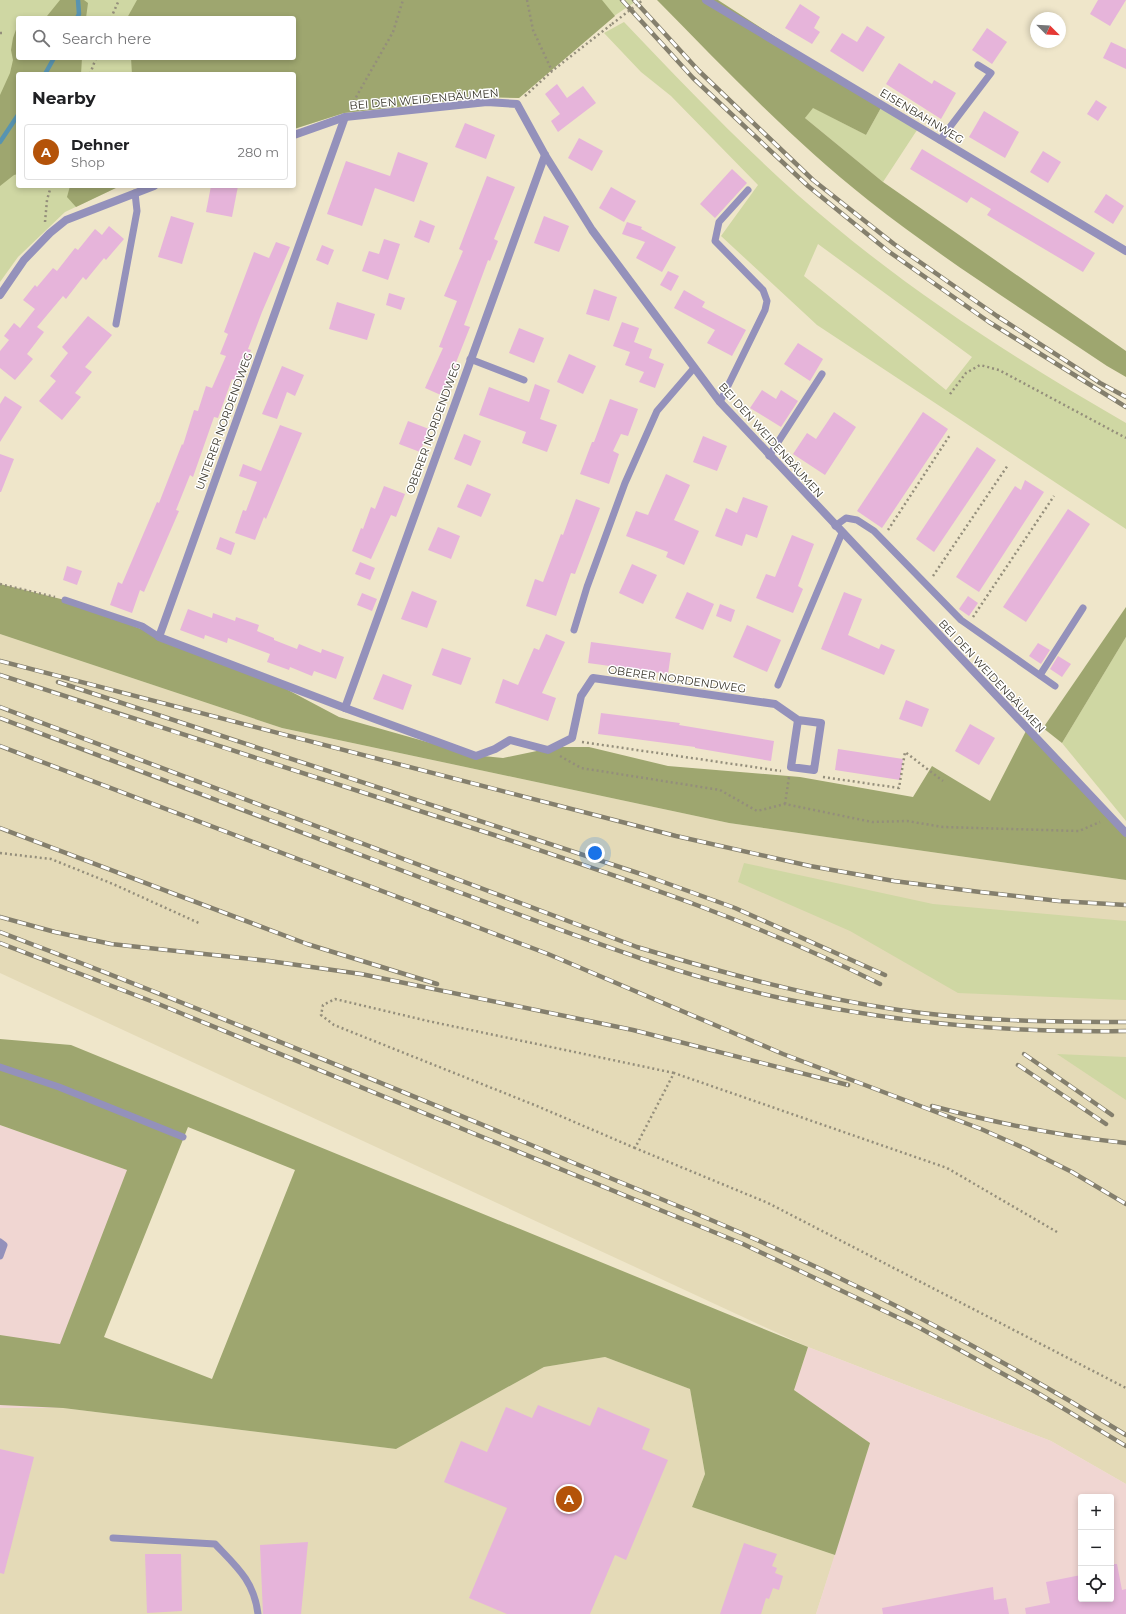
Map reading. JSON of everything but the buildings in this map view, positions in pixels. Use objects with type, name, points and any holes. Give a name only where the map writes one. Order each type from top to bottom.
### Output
[{"type":"street","name":"EISENBAHNWEG","points":[[706,0],[1126,251]]},
{"type":"street","name":"BEI DEN WEIDENBÄUMEN","points":[[296,134],[345,117],[487,102],[517,104],[545,155],[592,230],[720,402],[769,456],[1126,833]]},
{"type":"street","name":"UNTERER NORDENDWEG","points":[[159,636],[345,117]]},
{"type":"street","name":"OBERER NORDENDWEG","points":[[345,708],[545,155]]},
{"type":"street","points":[[0,295],[24,260],[50,233],[66,220],[149,188]]},
{"type":"street","points":[[159,636],[345,708],[476,756],[495,749],[510,740],[548,750],[572,738]]},
{"type":"street","name":"OBERER NORDENDWEG","points":[[572,738],[581,696],[593,678],[775,704],[798,720],[821,723],[814,770]]},
{"type":"street","points":[[798,720],[791,767],[814,770]]},
{"type":"lane","points":[[940,140],[991,73],[978,65]]},
{"type":"lane","points":[[720,402],[765,310],[767,301],[763,290],[715,241],[720,222],[748,190]]},
{"type":"lane","points":[[116,324],[137,211],[135,193]]},
{"type":"lane","points":[[470,359],[524,380]]},
{"type":"lane","points":[[574,630],[587,587],[625,483],[657,411],[694,368]]},
{"type":"lane","points":[[769,456],[822,374]]},
{"type":"lane","points":[[835,526],[846,518],[857,520],[874,531],[937,598],[967,625],[1055,686]]},
{"type":"lane","points":[[778,685],[842,533]]},
{"type":"lane","points":[[65,600],[142,626],[159,636]]},
{"type":"lane","points":[[1040,675],[1083,608]]},
{"type":"lane","points":[[0,1067],[59,1087],[184,1137]]},
{"type":"lane","points":[[0,1242],[4,1245],[0,1256]]},
{"type":"lane","points":[[113,1538],[215,1544],[244,1574],[252,1590],[258,1614]]},
{"type":"path","points":[[112,16],[119,0]]},
{"type":"path","points":[[345,117],[393,32],[403,0]]},
{"type":"path","points":[[527,0],[533,30],[552,72]]},
{"type":"path","points":[[517,104],[552,72],[643,0]]},
{"type":"path","points":[[91,72],[95,60]]},
{"type":"path","points":[[50,233],[45,227],[45,215],[51,188]]},
{"type":"path","points":[[950,394],[966,373],[980,365],[999,370],[1126,438]]},
{"type":"path","points":[[882,539],[950,435]]},
{"type":"path","points":[[926,586],[1008,465]]},
{"type":"path","points":[[967,625],[1054,496]]},
{"type":"path","points":[[0,584],[65,600]]},
{"type":"path","points":[[572,738],[581,742],[782,771],[791,767]]},
{"type":"path","points":[[548,750],[581,768],[720,790],[757,811],[785,804],[872,822],[908,821],[943,827],[1079,831],[1112,818]]},
{"type":"path","points":[[814,770],[818,776],[899,788],[905,752],[943,781]]},
{"type":"path","points":[[785,804],[791,767]]},
{"type":"path","points":[[0,853],[51,859],[113,884],[201,924]]},
{"type":"path","points":[[1057,1232],[947,1168],[674,1073],[428,1021],[335,999],[323,1005],[321,1015],[334,1025],[530,1104],[768,1203],[1126,1388]]},
{"type":"path","points":[[634,1148],[674,1073]]},
{"type":"shaded area","points":[[0,634],[282,728],[729,823],[1126,880],[1126,1484],[1051,1441],[808,1347],[0,973]]},
{"type":"shaded area","points":[[0,1125],[150,1178],[63,1408],[0,1408]]},
{"type":"shaded area","points":[[808,1347],[1051,1441],[1126,1484],[1126,1614],[816,1614],[870,1443],[794,1390]]},
{"type":"shaded area","points":[[605,1357],[690,1389],[705,1474],[692,1507],[835,1555],[816,1614],[0,1614],[0,1408],[63,1408],[396,1449],[544,1367]]},
{"type":"green space","points":[[0,0],[638,0],[614,16],[519,98],[485,97],[344,113],[296,128],[296,72],[16,72],[16,188],[116,188],[65,212],[18,257],[0,282]]},
{"type":"green space","points":[[60,0],[84,0],[88,3],[86,16],[47,16]]},
{"type":"green space","points":[[137,0],[602,0],[615,16],[519,98],[485,97],[344,113],[296,128],[296,72],[132,72],[131,60],[296,60],[296,16],[128,16]]},
{"type":"green space","points":[[657,0],[718,0],[882,106],[866,135],[813,108],[805,118],[883,182],[1126,351],[1126,377],[1107,366],[956,265],[868,200],[786,129]]},
{"type":"green space","points":[[624,22],[700,101],[778,177],[868,253],[903,280],[975,330],[1050,378],[1126,423],[1126,529],[817,325],[721,236],[758,185],[671,96],[641,72],[604,33]],"holes":[[[818,244],[972,357],[946,390],[804,276]]]},
{"type":"green space","points":[[16,30],[16,60],[82,60],[81,72],[16,72],[16,174],[0,186],[0,95],[10,73],[13,60],[11,50]]},
{"type":"green space","points":[[882,106],[919,127],[883,182],[805,118],[812,107],[866,135]]},
{"type":"green space","points":[[69,188],[116,188],[76,207],[67,197]]},
{"type":"green space","points":[[0,584],[65,600],[254,672],[339,717],[473,755],[503,758],[556,747],[589,747],[668,766],[800,777],[913,797],[932,766],[990,801],[1027,729],[1126,833],[1126,880],[729,823],[282,728],[0,634]]},
{"type":"green space","points":[[1126,607],[1126,637],[1062,743],[1043,728]]},
{"type":"green space","points":[[1126,637],[1126,821],[1062,743]]},
{"type":"green space","points":[[744,863],[933,904],[1126,921],[1126,1000],[958,993],[850,931],[738,882]]},
{"type":"green space","points":[[0,1039],[71,1045],[808,1347],[794,1390],[870,1443],[835,1555],[692,1507],[705,1474],[690,1389],[605,1357],[544,1367],[396,1449],[63,1408],[0,1405],[0,1335],[60,1344],[127,1170],[0,1125]],"holes":[[[188,1127],[295,1170],[212,1379],[104,1337]]]},
{"type":"green space","points":[[1057,1054],[1126,1057],[1126,1100]]},
{"type":"waterway","points":[[78,0],[78,16]]},
{"type":"waterway","points":[[46,72],[53,60]]},
{"type":"waterway","points":[[0,142],[16,118]]},
{"type":"railway","points":[[622,0],[693,78],[808,186],[888,251],[989,322],[1126,407]]},
{"type":"railway","points":[[634,0],[699,71],[813,180],[894,244],[997,316],[1100,383],[1126,397]]},
{"type":"railway","points":[[0,661],[676,836],[810,866],[894,881],[980,892],[1059,901],[1126,905]]},
{"type":"railway","points":[[0,675],[491,834],[639,884],[737,920],[833,961],[880,984]]},
{"type":"railway","points":[[58,682],[644,875],[735,908],[885,975]]},
{"type":"railway","points":[[0,707],[637,947],[702,966],[800,991],[866,1005],[927,1014],[984,1019],[1126,1022]]},
{"type":"railway","points":[[0,718],[573,935],[657,964],[742,989],[827,1007],[954,1025],[1040,1030],[1126,1031]]},
{"type":"railway","points":[[0,746],[548,954],[783,1054],[981,1129],[1072,1172],[1126,1204]]},
{"type":"railway","points":[[0,828],[307,944],[437,984]]},
{"type":"railway","points":[[0,917],[55,932],[111,944],[269,961],[361,974],[633,1030],[848,1085]]},
{"type":"railway","points":[[0,932],[202,1010],[336,1064],[748,1236],[893,1304],[988,1354],[1126,1435]]},
{"type":"railway","points":[[0,943],[156,1003],[743,1244],[918,1327],[1036,1392],[1126,1446]]},
{"type":"railway","points":[[1024,1054],[1112,1115]]},
{"type":"railway","points":[[1018,1065],[1106,1124]]},
{"type":"railway","points":[[932,1106],[1028,1128],[1077,1137],[1126,1143]]},
{"type":"place","name":"Dehner","points":[[569,1499]]}]
